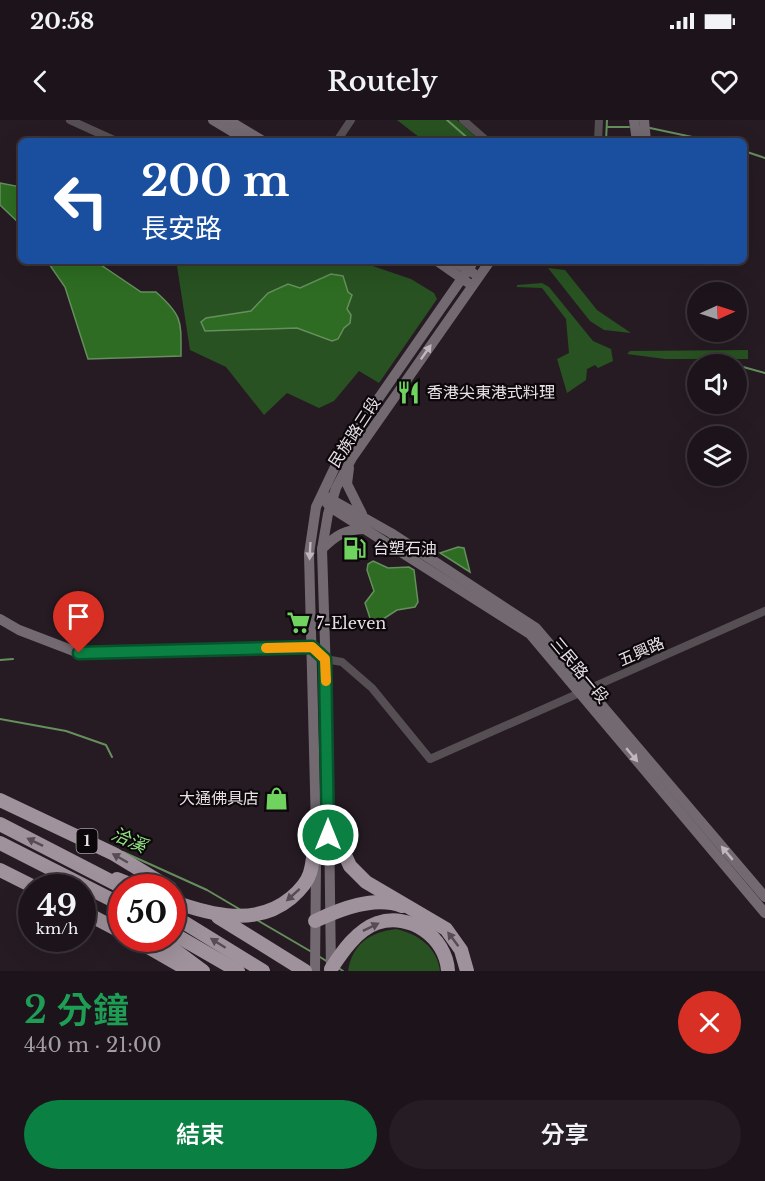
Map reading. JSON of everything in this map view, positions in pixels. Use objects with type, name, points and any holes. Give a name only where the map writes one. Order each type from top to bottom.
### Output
[{"type":"highway","name":"1","points":[[0,800],[114,854],[147,874]]},
{"type":"highway","points":[[186,905],[226,916],[262,913],[278,907],[299,890],[310,875],[322,820]]},
{"type":"highway","points":[[322,820],[350,866],[366,882],[446,930],[461,950],[467,971]]},
{"type":"highway","name":"1","points":[[0,824],[108,879]]},
{"type":"highway","points":[[0,843],[108,898]]},
{"type":"highway","points":[[63,855],[108,874]]},
{"type":"highway","points":[[0,870],[18,879]]},
{"type":"highway","name":"1","points":[[186,898],[306,971]]},
{"type":"highway","points":[[315,921],[330,914],[378,903],[395,903],[426,916]]},
{"type":"highway","points":[[331,970],[362,932],[378,923],[395,920],[413,923],[429,932],[441,946],[448,971]]},
{"type":"highway","points":[[186,924],[263,971]]},
{"type":"highway","points":[[186,941],[238,971]]},
{"type":"highway","points":[[157,952],[190,971]]},
{"type":"highway","points":[[177,952],[203,971]]},
{"type":"street","points":[[70,120],[109,138]]},
{"type":"street","points":[[213,120],[243,138]]},
{"type":"street","points":[[228,120],[258,138]]},
{"type":"street","points":[[339,138],[351,120]]},
{"type":"street","points":[[463,120],[484,138]]},
{"type":"street","points":[[598,138],[599,120]]},
{"type":"street","points":[[443,264],[465,274],[478,276]]},
{"type":"street","points":[[456,264],[465,274],[471,286]]},
{"type":"street","name":"民族路三段","points":[[331,970],[330,914],[312,647],[309,554],[312,526],[321,494],[344,448],[472,264]]},
{"type":"street","name":"民族路三段","points":[[315,971],[315,921],[322,820],[325,659],[322,549],[332,503],[352,458],[488,264]]},
{"type":"street","name":"三民路一段","points":[[352,458],[347,484],[364,517]]},
{"type":"street","name":"三民路一段","points":[[321,494],[367,529],[530,634],[585,691],[765,897]]},
{"type":"street","name":"三民路一段","points":[[332,503],[364,517],[536,628],[765,913]]},
{"type":"street","points":[[322,549],[337,534],[352,529],[367,529]]},
{"type":"street","name":"五興路","points":[[325,659],[342,662],[372,688],[430,759],[765,612]]},
{"type":"street","points":[[0,619],[19,630],[79,653],[312,647],[325,659]]},
{"type":"shaded area","points":[[397,120],[457,120],[477,138],[420,138]]},
{"type":"shaded area","points":[[0,183],[18,186],[18,222],[0,205]]},
{"type":"shaded area","points":[[49,264],[99,264],[141,292],[156,292],[171,307],[179,320],[181,356],[88,359],[65,287]]},
{"type":"shaded area","points":[[178,264],[367,264],[411,279],[434,293],[437,299],[379,383],[359,371],[334,401],[319,408],[287,393],[264,415],[226,367],[190,350]]},
{"type":"shaded area","points":[[548,268],[565,270],[597,310],[631,333],[604,330],[590,321]]},
{"type":"shaded area","points":[[331,274],[343,276],[348,292],[352,295],[347,309],[351,315],[350,323],[338,339],[332,341],[297,328],[205,331],[201,322],[206,318],[251,311],[268,293],[288,284],[300,288]]},
{"type":"shaded area","points":[[542,283],[549,287],[593,341],[611,349],[613,361],[598,368],[595,365],[587,369],[586,380],[567,393],[557,359],[569,353],[566,319],[542,288],[517,287],[517,285]]},
{"type":"shaded area","points":[[748,350],[748,359],[747,354],[687,354],[687,359],[665,359],[627,354],[630,351]]},
{"type":"shaded area","points":[[458,547],[464,548],[470,572],[440,553]]},
{"type":"shaded area","points":[[373,561],[388,568],[409,567],[414,570],[418,602],[415,607],[397,610],[377,623],[370,618],[365,603],[374,591],[367,570],[368,564]]},
{"type":"shaded area","points":[[396,929],[412,934],[431,948],[440,971],[348,971],[354,953],[364,941],[378,933]]},
{"type":"waterway","points":[[447,120],[468,138]]},
{"type":"waterway","points":[[606,138],[607,120]]},
{"type":"waterway","points":[[607,127],[629,127]]},
{"type":"waterway","points":[[650,128],[697,138]]},
{"type":"waterway","points":[[747,152],[765,158]]},
{"type":"waterway","points":[[747,368],[765,373]]},
{"type":"waterway","points":[[0,660],[13,659]]},
{"type":"waterway","name":"洽溪","points":[[0,719],[66,731],[106,745],[112,757]]},
{"type":"waterway","name":"洽溪","points":[[123,852],[207,890],[241,910]]},
{"type":"waterway","name":"洽溪","points":[[257,920],[310,951]]},
{"type":"waterway","name":"洽溪","points":[[320,957],[328,962]]},
{"type":"waterway","name":"洽溪","points":[[337,967],[343,971]]},
{"type":"slow traffic","points":[[266,648],[312,647],[325,659],[326,681]]},
{"type":"place","name":"香港尖東港式料理","points":[[409,392]]},
{"type":"place","name":"台塑石油","points":[[355,548]]},
{"type":"place","name":"7-Eleven","points":[[298,623]]},
{"type":"place","name":"大通佛具店","points":[[277,798]]},
{"type":"route","points":[[79,653],[312,647],[325,659],[328,835]]}]
